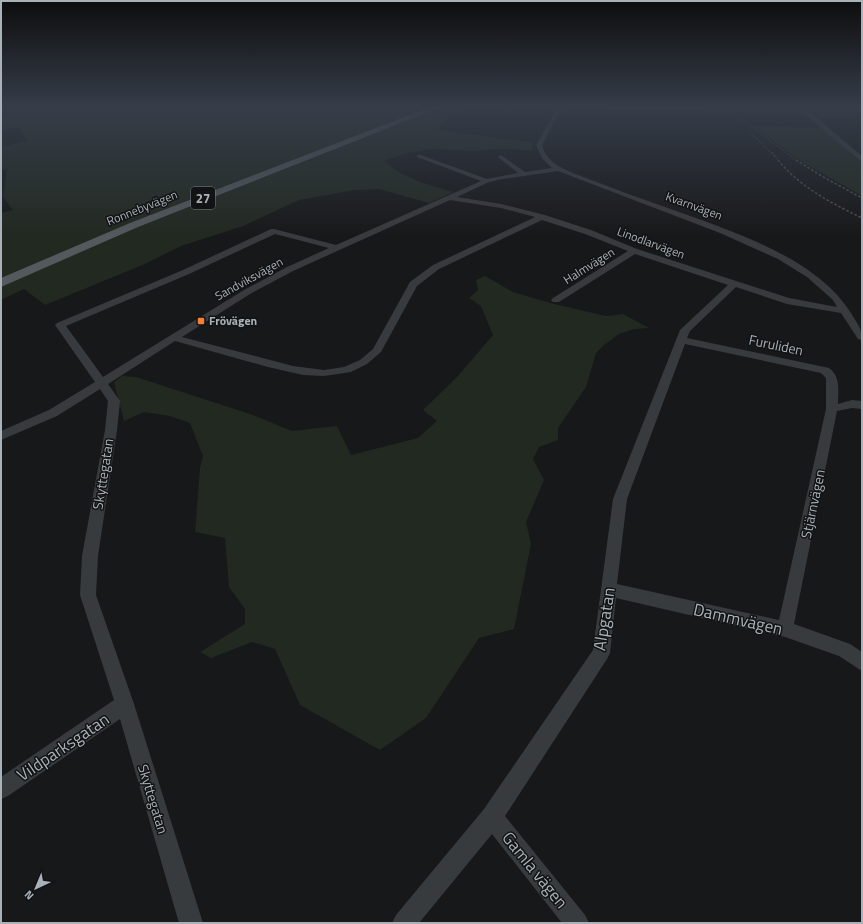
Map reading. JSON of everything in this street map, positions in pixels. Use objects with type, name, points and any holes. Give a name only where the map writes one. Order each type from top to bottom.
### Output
[{"type":"main road","name":"Ronnebyvägen","points":[[1,283],[134,225],[325,150]]},
{"type":"street","name":"Kvarnvägen","points":[[541,150],[546,159],[559,170],[723,230],[765,248],[796,265],[814,278],[836,298],[862,337]]},
{"type":"street","points":[[850,150],[862,160]]},
{"type":"street","points":[[419,156],[487,181]]},
{"type":"street","points":[[501,157],[524,174]]},
{"type":"street","name":"Sandviksvägen","points":[[1,436],[53,413],[236,298],[290,269],[487,181],[524,174],[559,170]]},
{"type":"street","name":"Linodlarvägen","points":[[448,198],[500,206],[542,217],[588,232],[634,252],[788,301],[845,312]]},
{"type":"street","points":[[174,338],[291,369],[335,372],[351,369],[370,358],[377,350],[409,288],[418,279],[436,267],[542,217]]},
{"type":"street","name":"Skyttegatan","points":[[191,923],[125,704],[88,595],[90,556],[111,430],[114,401],[60,325],[186,272],[274,231],[337,248]]},
{"type":"street","name":"Halmvägen","points":[[556,300],[634,252]]},
{"type":"street","name":"Alpgatan","points":[[404,923],[492,817],[601,653],[620,499],[684,330],[734,284]]},
{"type":"street","name":"Furuliden","points":[[680,340],[825,370],[832,378],[832,409]]},
{"type":"street","points":[[832,409],[852,404],[862,405]]},
{"type":"street","name":"Stjärnvägen","points":[[784,629],[815,494],[832,409]]},
{"type":"street","name":"Dammvägen","points":[[609,589],[784,629],[844,650],[862,662]]},
{"type":"street","name":"Vildparksgatan","points":[[1,789],[125,704]]},
{"type":"street","name":"Gamla vägen","points":[[492,817],[577,923]]},
{"type":"shaded area","points":[[1,150],[424,150],[407,153],[384,161],[408,177],[454,192],[429,203],[379,189],[355,190],[299,200],[243,226],[181,246],[145,264],[45,305],[24,289],[1,300],[1,213],[13,210],[3,197],[7,169],[1,170]]},
{"type":"shaded area","points":[[456,150],[485,150],[475,151]]},
{"type":"shaded area","points":[[786,150],[850,150],[862,160],[862,196],[799,160]]},
{"type":"shaded area","points":[[485,276],[513,292],[550,303],[606,316],[623,314],[649,328],[634,329],[619,334],[596,353],[586,387],[558,428],[558,440],[539,447],[533,459],[544,480],[526,522],[531,544],[514,629],[479,638],[426,718],[380,750],[300,705],[275,649],[252,642],[211,658],[200,652],[245,624],[245,609],[229,587],[225,538],[195,532],[200,468],[203,456],[190,423],[170,416],[144,412],[124,421],[114,382],[122,376],[136,377],[253,415],[292,431],[337,426],[351,455],[418,438],[437,421],[423,410],[458,376],[493,335],[481,306],[469,298],[478,290],[476,280]]},
{"type":"railway","points":[[768,150],[775,157]]},
{"type":"railway","points":[[783,150],[797,161]]},
{"type":"railway","points":[[772,152],[779,161]]},
{"type":"railway","points":[[778,160],[796,178],[817,194],[862,218]]},
{"type":"railway","points":[[796,160],[862,198]]},
{"type":"place","name":"Frövägen","points":[[201,321]]}]
